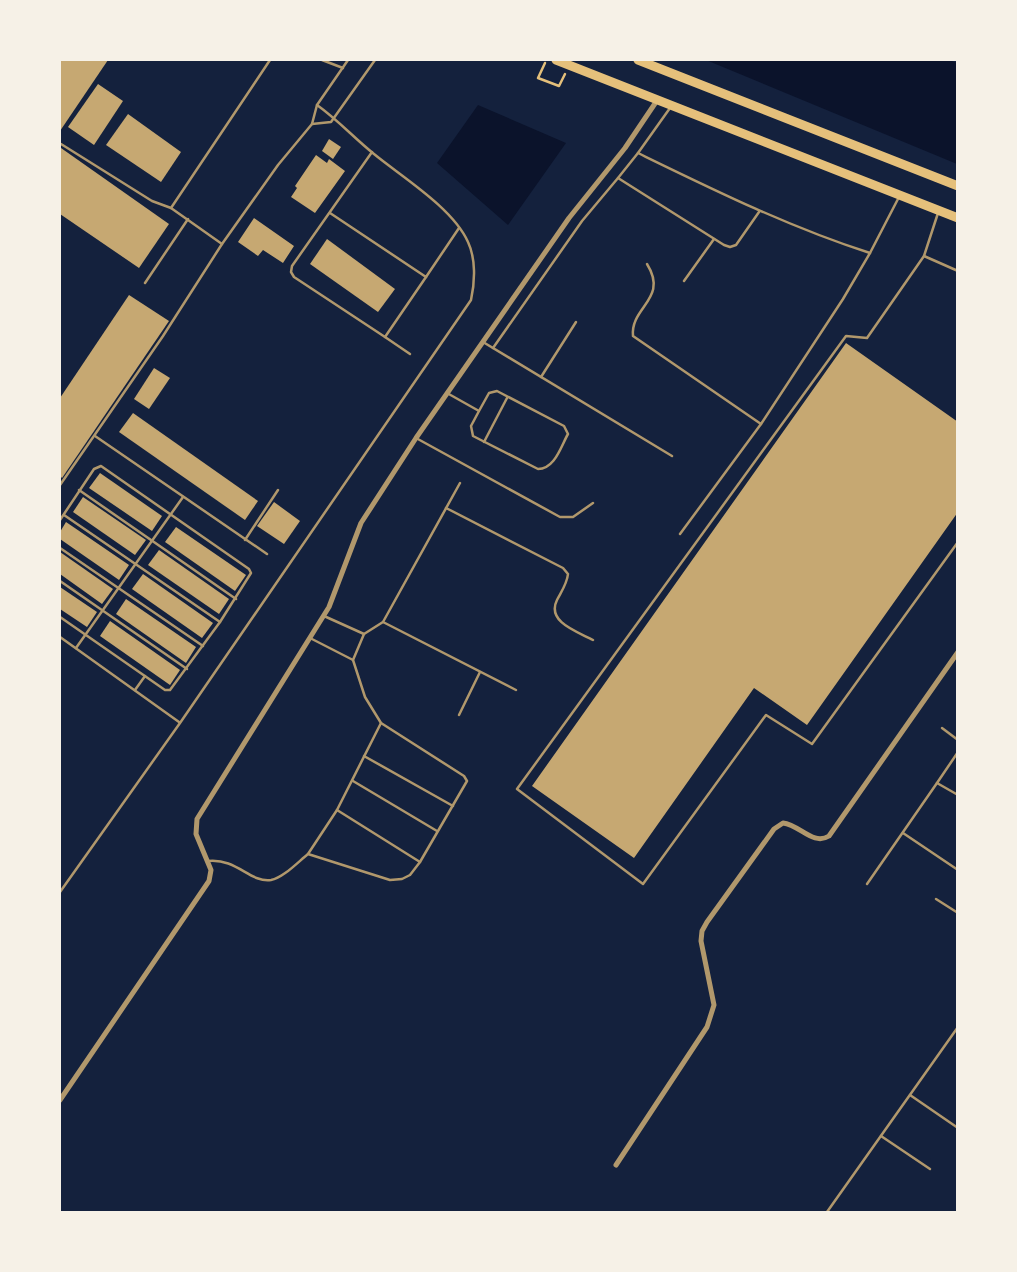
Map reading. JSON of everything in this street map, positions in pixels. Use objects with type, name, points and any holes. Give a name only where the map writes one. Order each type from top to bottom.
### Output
[{"type":"main road","points":[[556,60],[957,218]]},
{"type":"main road","points":[[638,60],[957,186]]},
{"type":"street","points":[[60,1100],[209,881],[211,870],[196,834],[197,819],[329,607],[361,523],[416,438],[569,218],[636,134],[658,99]]},
{"type":"street","points":[[616,1165],[707,1027],[712,1014],[714,1005],[701,942],[702,931],[707,922],[774,829],[783,823],[793,824],[817,839],[829,836],[957,652]]},
{"type":"lane","points":[[172,208],[270,60]]},
{"type":"lane","points":[[322,60],[343,68]]},
{"type":"lane","points":[[60,485],[163,336],[222,244],[278,165],[312,124],[317,105],[348,60]]},
{"type":"lane","points":[[312,124],[331,122],[335,118],[375,60]]},
{"type":"lane","points":[[60,892],[180,723],[471,300],[475,285],[474,270],[469,242],[459,228],[424,192],[317,105]]},
{"type":"lane","points":[[493,348],[582,221],[638,153],[671,105]]},
{"type":"lane","points":[[61,144],[152,201],[172,208],[222,244]]},
{"type":"lane","points":[[372,152],[292,266],[291,272],[293,277],[410,354]]},
{"type":"lane","points":[[638,153],[759,212],[826,239],[870,253]]},
{"type":"lane","points":[[618,178],[713,239],[730,247],[736,245],[759,212]]},
{"type":"lane","points":[[680,534],[761,424],[843,299],[900,194]]},
{"type":"lane","points":[[939,210],[924,256],[867,338],[846,336],[517,789],[643,884],[766,715],[812,744],[957,542]]},
{"type":"lane","points":[[330,214],[426,278]]},
{"type":"lane","points":[[145,283],[188,219]]},
{"type":"lane","points":[[385,337],[459,228]]},
{"type":"lane","points":[[684,281],[713,239]]},
{"type":"lane","points":[[924,256],[957,271]]},
{"type":"lane","points":[[647,264],[656,282],[633,328],[633,336],[761,424]]},
{"type":"lane","points":[[541,377],[576,322]]},
{"type":"lane","points":[[483,342],[672,456]]},
{"type":"lane","points":[[493,391],[564,426],[568,434],[551,466],[538,469],[473,436],[471,430],[479,411],[493,391]]},
{"type":"lane","points":[[447,393],[479,411]]},
{"type":"lane","points":[[484,442],[507,397]]},
{"type":"lane","points":[[95,436],[267,554]]},
{"type":"lane","points":[[416,438],[560,517],[573,517],[593,503]]},
{"type":"lane","points":[[60,520],[94,469],[101,466],[249,569],[250,578],[170,690],[165,690],[60,617]]},
{"type":"lane","points":[[308,854],[390,880],[402,879],[410,875],[420,862],[466,786],[464,776],[381,723],[365,697],[354,660],[364,634],[383,622],[460,483]]},
{"type":"lane","points":[[79,490],[236,599]]},
{"type":"lane","points":[[245,540],[278,490]]},
{"type":"lane","points":[[76,648],[183,497]]},
{"type":"lane","points":[[446,508],[563,568],[568,579],[554,607],[554,614],[559,621],[593,640]]},
{"type":"lane","points":[[63,514],[220,622]]},
{"type":"lane","points":[[60,548],[203,646]]},
{"type":"lane","points":[[60,580],[187,669]]},
{"type":"lane","points":[[324,616],[364,634]]},
{"type":"lane","points":[[383,622],[516,690]]},
{"type":"lane","points":[[60,637],[180,723]]},
{"type":"lane","points":[[310,638],[354,660]]},
{"type":"lane","points":[[459,715],[480,672]]},
{"type":"lane","points":[[135,690],[145,676]]},
{"type":"lane","points":[[208,861],[233,863],[259,879],[273,880],[308,854],[337,810],[381,723]]},
{"type":"lane","points":[[942,728],[957,740]]},
{"type":"lane","points":[[867,884],[957,751]]},
{"type":"lane","points":[[364,757],[454,806]]},
{"type":"lane","points":[[352,780],[437,831]]},
{"type":"lane","points":[[937,783],[957,796]]},
{"type":"lane","points":[[337,810],[420,862]]},
{"type":"lane","points":[[903,833],[957,870]]},
{"type":"lane","points":[[936,899],[957,913]]},
{"type":"lane","points":[[827,1213],[957,1027]]},
{"type":"lane","points":[[910,1095],[957,1128]]},
{"type":"lane","points":[[881,1136],[930,1168]]},
{"type":"path","points":[[546,60],[538,78],[559,86],[570,65]]},
{"type":"water","points":[[706,60],[949,60],[957,63],[957,164]]},
{"type":"water","points":[[478,105],[566,143],[508,225],[437,163]]},
{"type":"building","points":[[60,60],[108,60],[60,131]]},
{"type":"building","points":[[98,84],[123,101],[94,145],[68,127]]},
{"type":"building","points":[[128,114],[181,152],[161,182],[106,145]]},
{"type":"building","points":[[329,139],[341,147],[333,159],[322,151]]},
{"type":"building","points":[[61,148],[169,224],[139,268],[60,214]]},
{"type":"building","points":[[316,155],[327,163],[329,159],[345,171],[315,213],[291,197],[297,188],[295,186]]},
{"type":"building","points":[[254,218],[294,246],[283,263],[263,250],[258,256],[238,242]]},
{"type":"building","points":[[327,239],[395,289],[378,312],[310,264]]},
{"type":"building","points":[[129,295],[169,321],[62,478],[60,398]]},
{"type":"building","points":[[846,343],[958,422],[958,512],[807,725],[754,688],[634,858],[532,786]]},
{"type":"building","points":[[154,368],[170,378],[149,409],[134,399]]},
{"type":"building","points":[[133,413],[258,501],[245,520],[119,432]]},
{"type":"building","points":[[100,473],[162,516],[152,531],[89,488]]},
{"type":"building","points":[[83,497],[146,540],[135,555],[73,512]]},
{"type":"building","points":[[274,502],[300,521],[284,544],[257,526]]},
{"type":"building","points":[[66,522],[129,565],[119,580],[60,539],[60,532]]},
{"type":"building","points":[[176,527],[246,575],[235,591],[165,542]]},
{"type":"building","points":[[159,550],[229,599],[219,614],[148,565]]},
{"type":"building","points":[[60,552],[113,589],[102,604],[60,574]]},
{"type":"building","points":[[143,574],[213,623],[202,638],[132,589]]},
{"type":"building","points":[[60,587],[97,612],[87,627],[60,609]]},
{"type":"building","points":[[126,599],[196,647],[186,663],[116,614]]},
{"type":"building","points":[[110,621],[180,670],[170,685],[100,636]]}]
